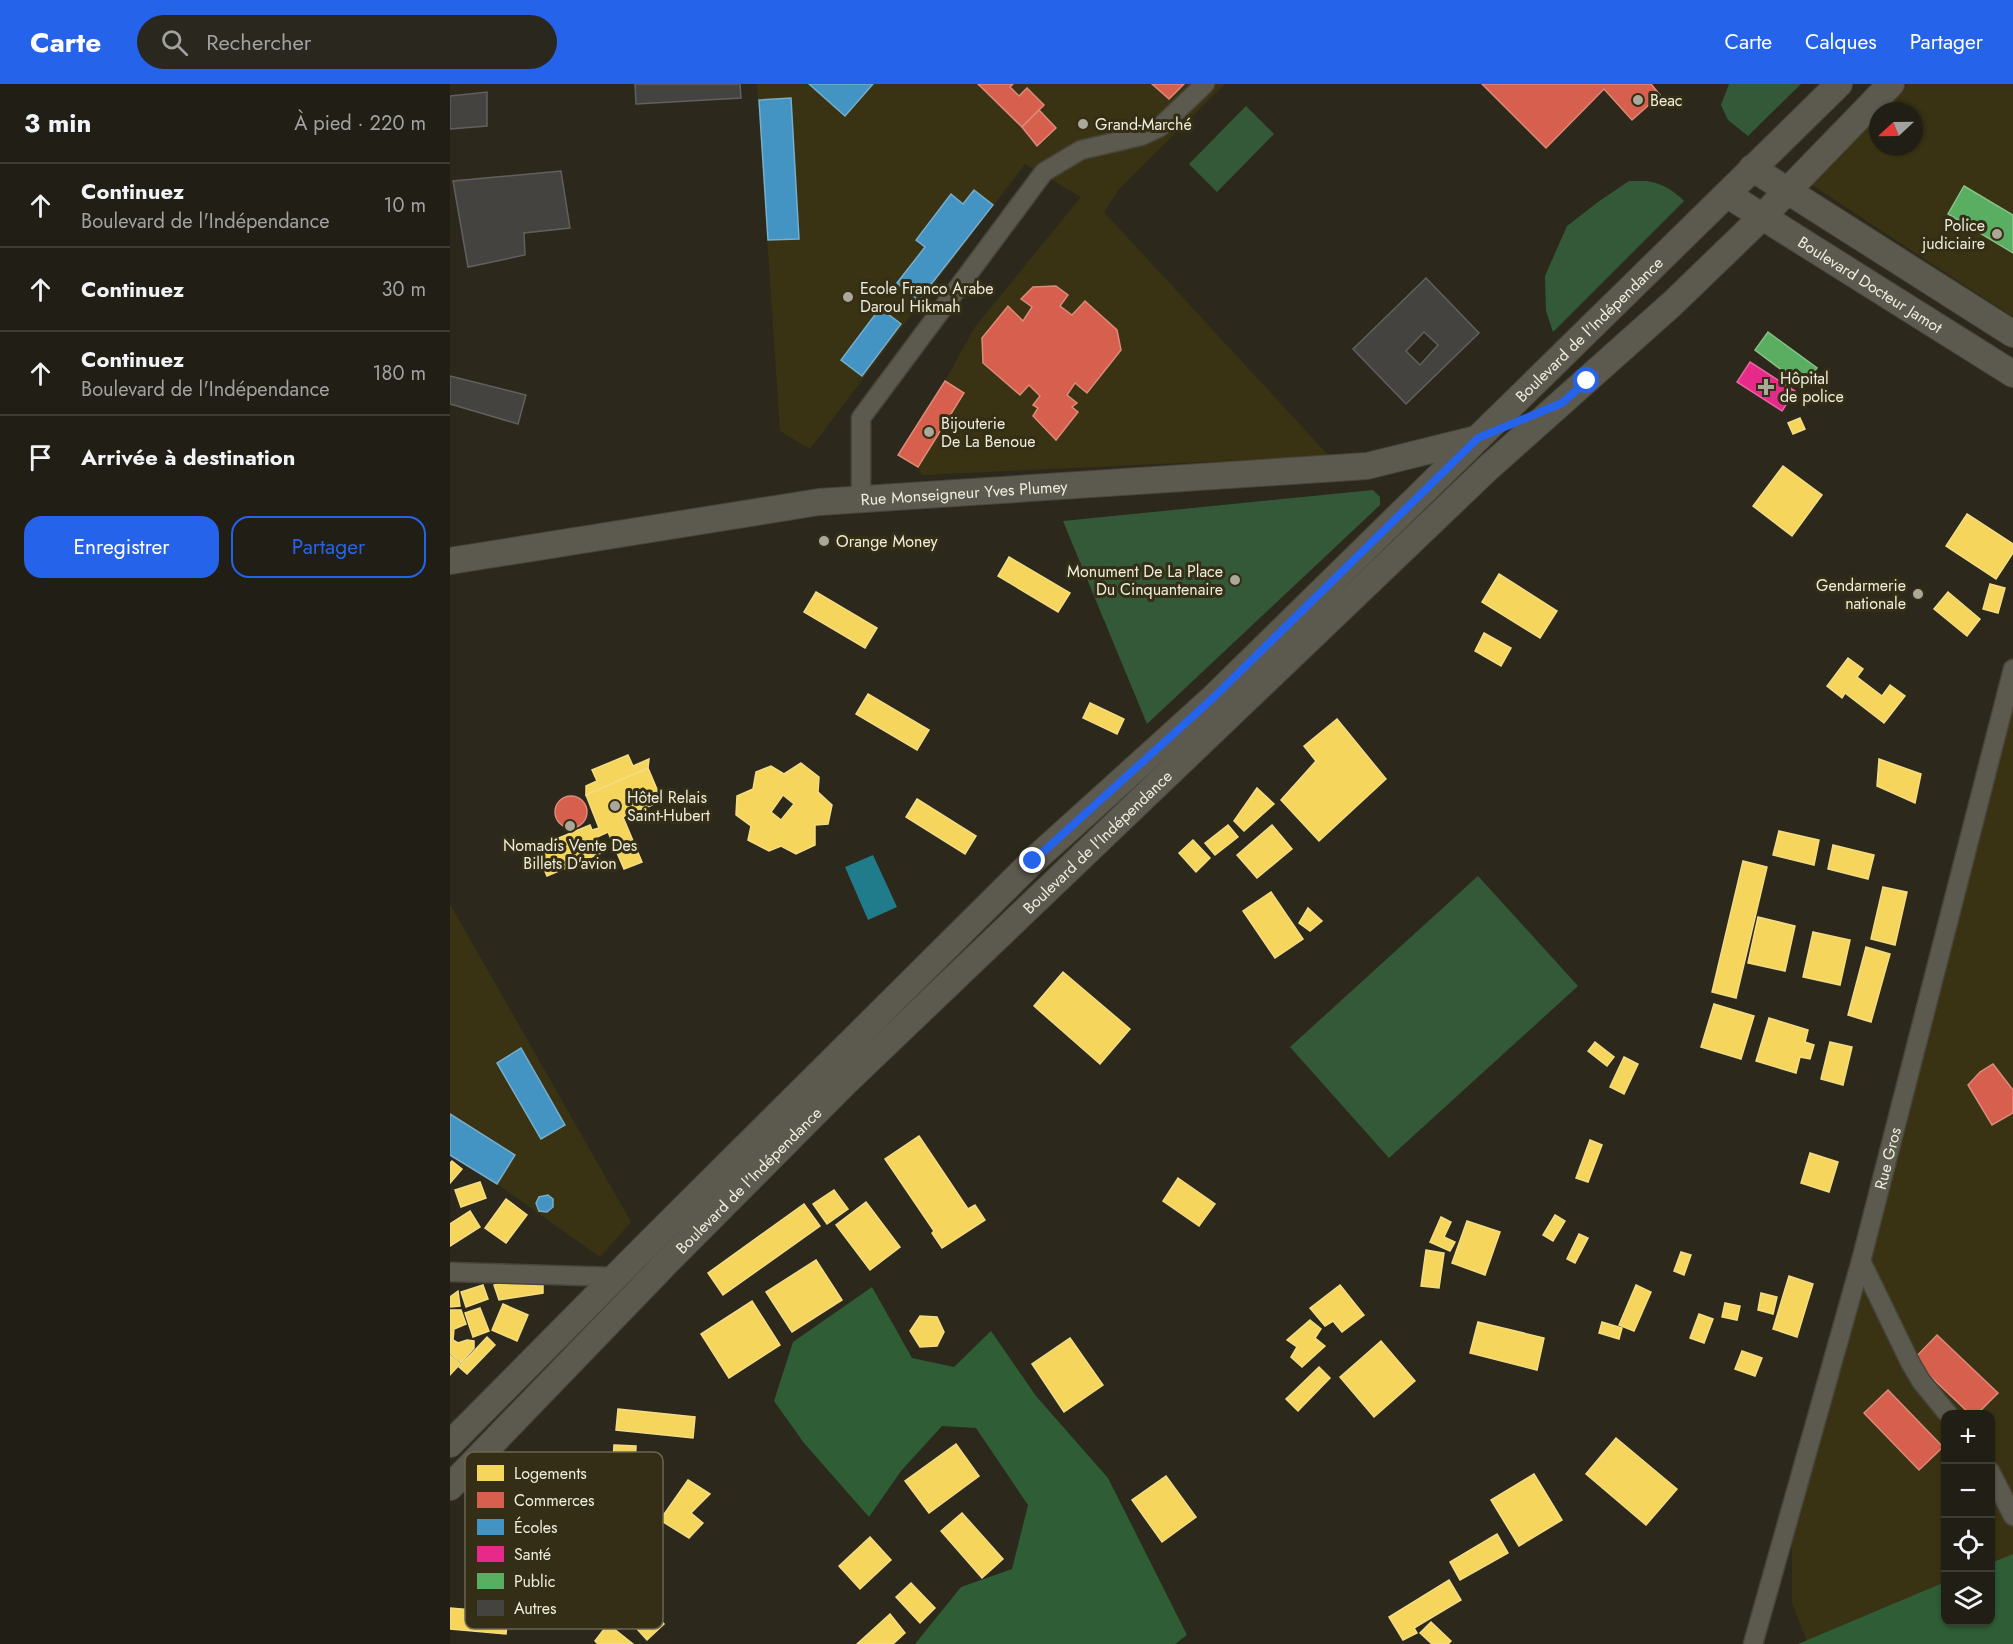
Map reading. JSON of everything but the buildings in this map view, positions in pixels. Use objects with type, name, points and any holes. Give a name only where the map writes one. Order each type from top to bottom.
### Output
[{"type":"main road","name":"Boulevard de l'Indépendance","points":[[450,1444],[1033,861],[1212,699],[1839,84]]},
{"type":"main road","name":"Boulevard de l'Indépendance","points":[[484,1452],[667,1262],[845,1083],[1487,469],[1673,303],[1763,216],[1891,84]]},
{"type":"main road","name":"Boulevard Docteur Jamot","points":[[1752,168],[2013,334]]},
{"type":"main road","name":"Boulevard Docteur Jamot","points":[[1728,195],[2013,374]]},
{"type":"main road","points":[[1478,438],[1562,403]]},
{"type":"main road","name":"Rue Monseigneur Yves Plumey","points":[[450,561],[819,502],[1367,466],[1478,438]]},
{"type":"main road","name":"Boulevard de l'Indépendance","points":[[450,1487],[465,1471]]},
{"type":"street","points":[[861,500],[861,418],[1044,172],[1081,150],[1141,136],[1160,127],[1205,84]]},
{"type":"street","name":"Rue Gros","points":[[1754,1644],[1861,1261],[2013,669]]},
{"type":"street","points":[[1861,1261],[1911,1364],[1921,1381],[1945,1410]]},
{"type":"street","points":[[450,1272],[617,1277]]},
{"type":"street","points":[[1995,1481],[2013,1516]]},
{"type":"shaded area","points":[[757,84],[1225,84],[1119,189],[1104,212],[1329,456],[922,475],[918,467],[898,455],[945,381],[975,327],[1081,197],[1025,164],[810,449],[780,431]]},
{"type":"shaded area","points":[[1908,84],[2013,84],[2013,317],[1809,183],[1869,123],[1869,156],[1923,156],[1923,102],[1890,102]]},
{"type":"shaded area","points":[[2013,659],[2013,1644],[1808,1644],[1792,1603],[1792,1484]]},
{"type":"shaded area","points":[[450,904],[631,1222],[600,1257],[497,1184],[450,1155]]},
{"type":"green space","points":[[1729,84],[1801,84],[1748,136],[1728,120],[1721,105]]},
{"type":"green space","points":[[1246,106],[1274,134],[1217,192],[1189,164]]},
{"type":"green space","points":[[1629,181],[1647,181],[1667,188],[1684,201],[1553,332],[1546,311],[1545,276],[1567,226]]},
{"type":"green space","points":[[1373,490],[1380,497],[1380,505],[1147,724],[1063,521]]},
{"type":"green space","points":[[1478,876],[1578,986],[1389,1158],[1290,1047]]},
{"type":"green space","points":[[872,1287],[912,1358],[954,1367],[991,1331],[1036,1396],[1108,1478],[1187,1635],[1175,1644],[915,1644],[961,1587],[1012,1569],[1028,1505],[976,1428],[942,1426],[901,1471],[869,1517],[804,1443],[774,1401],[793,1342]]},
{"type":"green space","points":[[2013,1554],[2013,1644],[1798,1644],[1941,1584],[1941,1626],[1995,1626],[1995,1561]]},
{"type":"water","points":[[873,855],[897,907],[868,920],[845,867]]},
{"type":"place","name":"Beac","points":[[1638,100]]},
{"type":"place","name":"Grand-Marché","points":[[1083,124]]},
{"type":"place","name":"Police judiciaire","points":[[1997,234]]},
{"type":"place","name":"Ecole Franco Arabe Daroul Hikmah","points":[[848,297]]},
{"type":"place","name":"Hôpital de police","points":[[1766,387]]},
{"type":"place","name":"Bijouterie De La Benoue","points":[[929,432]]},
{"type":"place","name":"Orange Money","points":[[824,541]]},
{"type":"place","name":"Monument De La Place Du Cinquantenaire","points":[[1235,580]]},
{"type":"place","name":"Gendarmerie nationale","points":[[1918,594]]},
{"type":"place","name":"Hôtel Relais Saint-Hubert","points":[[615,806]]},
{"type":"place","name":"Nomadis Vente Des Billets D'avion","points":[[570,826]]},
{"type":"route","points":[[1033,861],[1212,699],[1478,438],[1562,403],[1587,381]]}]
